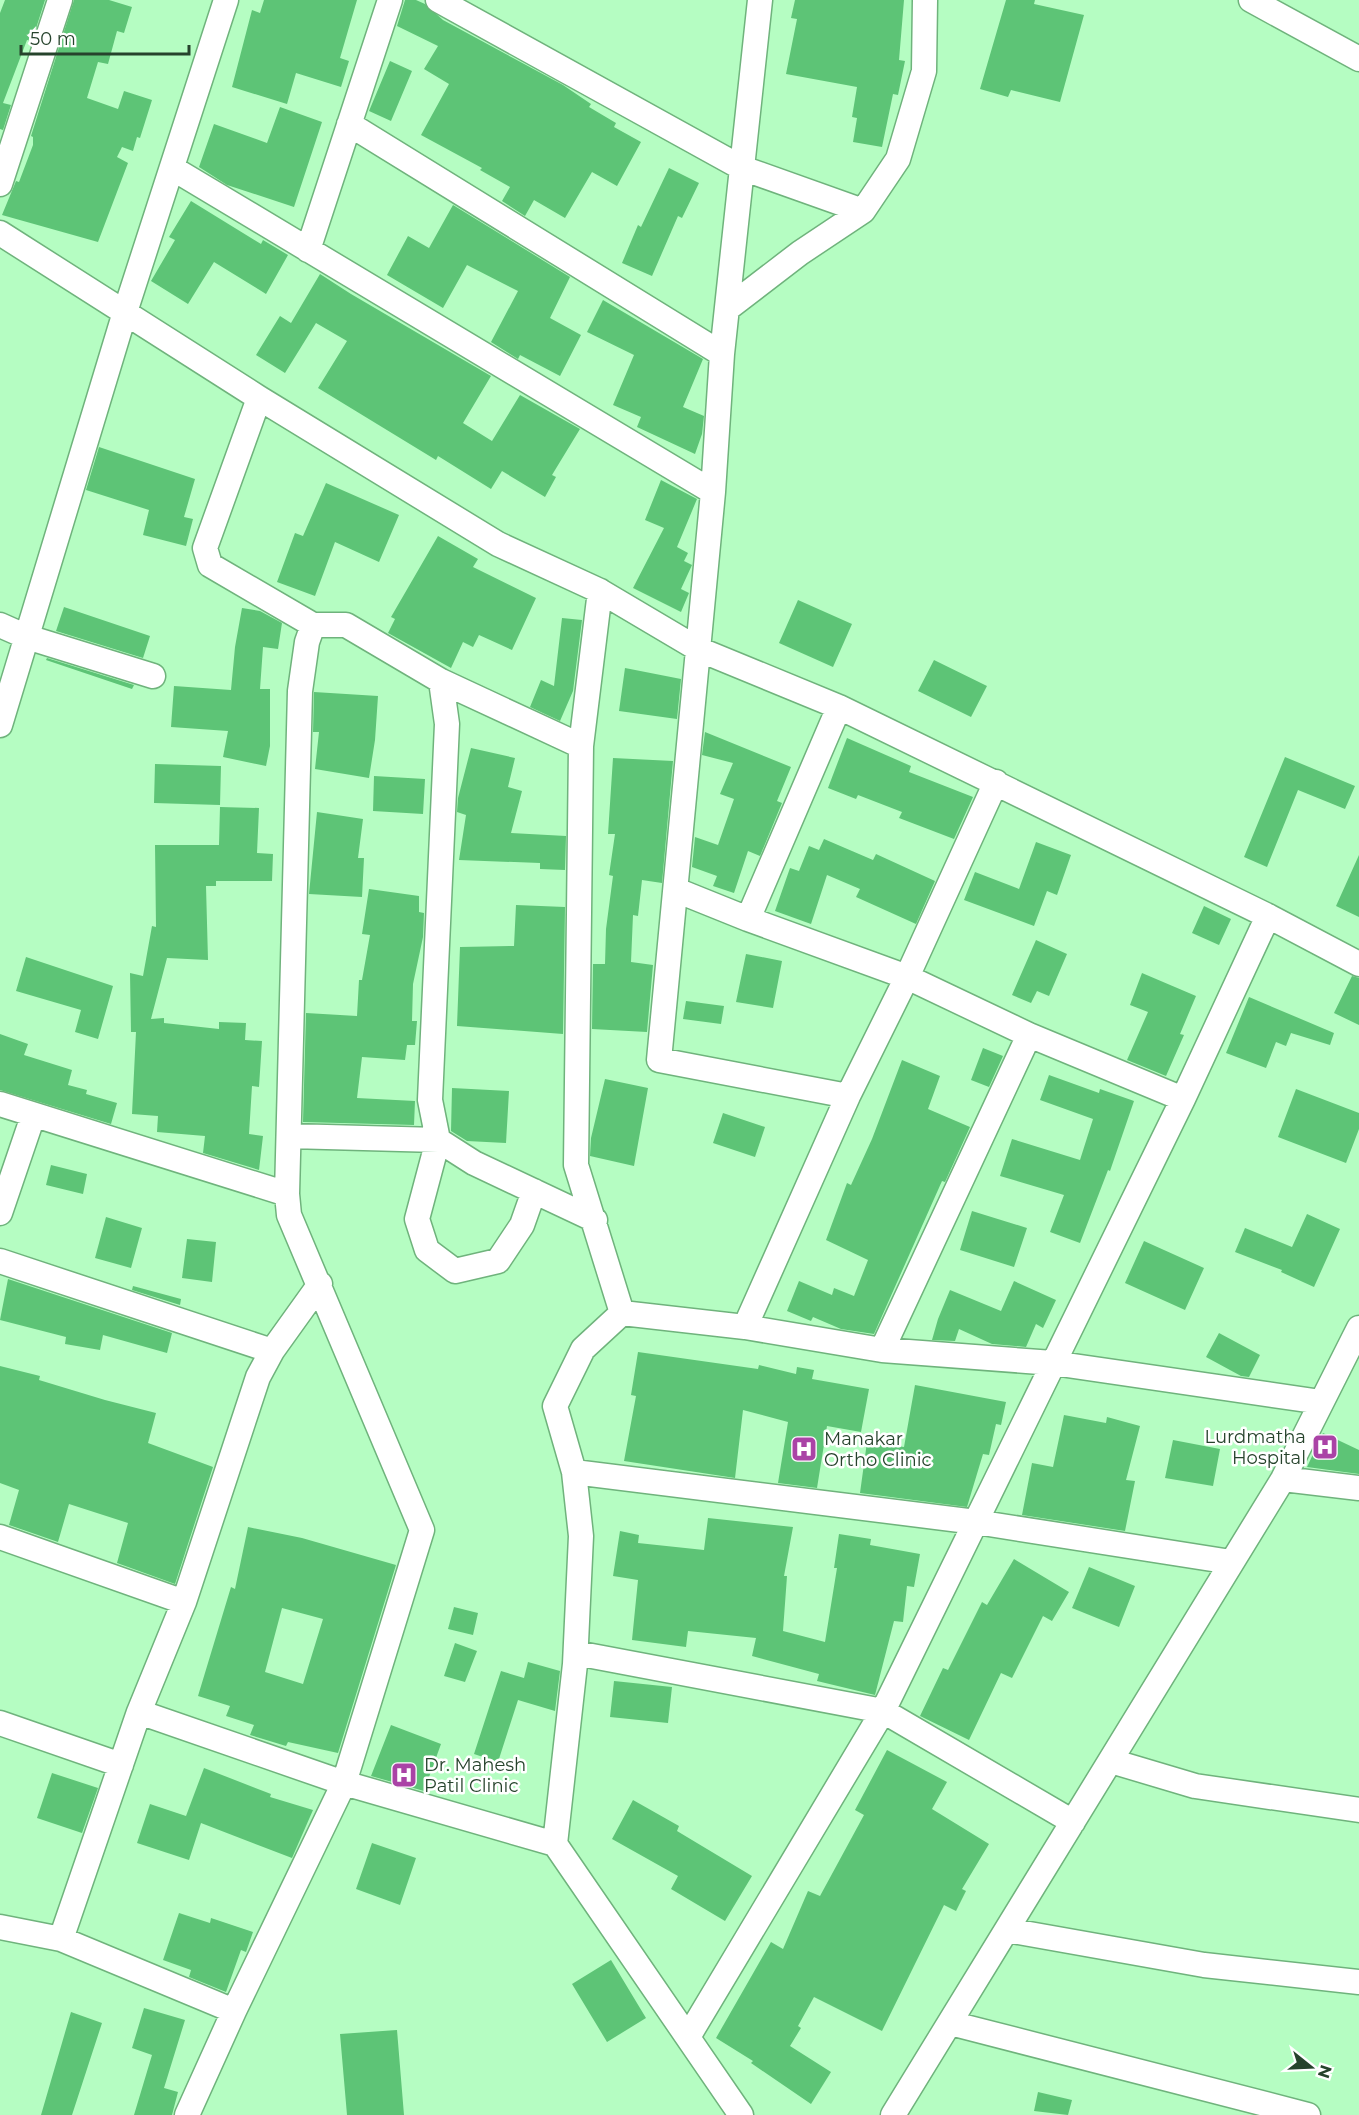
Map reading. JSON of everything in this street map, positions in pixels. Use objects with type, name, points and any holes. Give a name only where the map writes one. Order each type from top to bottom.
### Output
[{"type":"street","points":[[0,184],[60,0]]},
{"type":"street","points":[[0,725],[126,312],[226,0]]},
{"type":"street","points":[[308,250],[390,0]]},
{"type":"street","points":[[438,0],[742,168],[863,211]]},
{"type":"street","points":[[760,0],[722,354],[713,492],[658,1060],[848,1096]]},
{"type":"street","points":[[727,309],[800,253],[863,211],[898,159],[924,71],[925,0]]},
{"type":"street","points":[[1251,0],[1359,59]]},
{"type":"street","points":[[349,124],[722,354]]},
{"type":"street","points":[[172,168],[713,492]]},
{"type":"street","points":[[0,233],[259,398],[498,544],[600,591],[698,649],[839,707],[1268,916],[1359,964]]},
{"type":"street","points":[[259,398],[205,548],[210,564],[313,625],[346,624],[441,681],[581,746]]},
{"type":"street","points":[[600,591],[581,746],[576,1164],[622,1313]]},
{"type":"street","points":[[0,625],[27,637],[153,676]]},
{"type":"street","points":[[187,2115],[234,2011],[344,1783],[422,1530],[289,1215],[287,1194],[300,691],[307,642],[313,625]]},
{"type":"street","points":[[441,681],[447,724],[430,1100],[438,1140],[417,1219],[427,1250],[455,1271],[498,1261],[522,1225],[534,1191]]},
{"type":"street","points":[[748,919],[839,707]]},
{"type":"street","points":[[745,1327],[848,1096],[907,977],[996,782]]},
{"type":"street","points":[[676,890],[907,977],[1029,1035],[1183,1099]]},
{"type":"street","points":[[688,2037],[883,1711],[1183,1099],[1268,916]]},
{"type":"street","points":[[882,1350],[1029,1035]]},
{"type":"street","points":[[0,1104],[287,1194]]},
{"type":"street","points":[[0,1213],[33,1116]]},
{"type":"street","points":[[289,1136],[438,1140],[474,1163],[595,1220]]},
{"type":"street","points":[[0,1261],[272,1351]]},
{"type":"street","points":[[61,1940],[139,1712],[184,1602],[258,1377],[272,1351],[320,1284]]},
{"type":"street","points":[[555,1844],[576,1653],[581,1536],[574,1472],[555,1406],[583,1349],[622,1313],[745,1327],[882,1350],[1053,1364],[1320,1402]]},
{"type":"street","points":[[893,2115],[1283,1479],[1359,1328]]},
{"type":"street","points":[[574,1472],[976,1522],[1231,1562]]},
{"type":"street","points":[[1283,1479],[1359,1488]]},
{"type":"street","points":[[0,1537],[184,1602]]},
{"type":"street","points":[[576,1653],[883,1711],[1073,1822]]},
{"type":"street","points":[[139,1712],[344,1783],[555,1844],[741,2115]]},
{"type":"street","points":[[0,1723],[121,1765]]},
{"type":"street","points":[[1111,1761],[1195,1786],[1359,1810]]},
{"type":"street","points":[[0,1927],[61,1940],[234,2011]]},
{"type":"street","points":[[1007,1930],[1204,1965],[1359,1982]]},
{"type":"street","points":[[950,2023],[1308,2115]]},
{"type":"building","points":[[5,0],[45,0],[32,41],[27,40],[3,103],[11,105],[3,130],[0,129],[0,13]]},
{"type":"building","points":[[74,0],[109,0],[132,7],[124,33],[117,31],[108,64],[98,62],[87,98],[118,109],[124,91],[152,100],[140,138],[137,137],[133,151],[122,147],[117,157],[128,163],[98,242],[2,215],[16,181],[19,182],[33,145],[31,136]]},
{"type":"building","points":[[264,0],[357,0],[340,58],[349,61],[341,87],[296,73],[287,104],[232,87],[252,10],[260,13]]},
{"type":"building","points":[[405,0],[416,0],[425,4],[443,20],[563,85],[591,104],[589,107],[616,123],[614,127],[641,142],[617,186],[592,172],[565,218],[534,200],[525,216],[502,201],[510,187],[480,170],[482,168],[421,135],[449,84],[424,69],[438,46],[397,26]]},
{"type":"building","points":[[795,0],[904,0],[899,60],[905,61],[898,95],[893,94],[882,147],[853,142],[857,118],[852,117],[857,87],[786,74],[797,19],[791,18]]},
{"type":"building","points":[[1006,0],[1035,0],[1034,4],[1084,15],[1060,102],[1011,90],[1008,97],[980,89]]},
{"type":"building","points":[[390,61],[412,71],[391,121],[369,111]]},
{"type":"building","points":[[280,107],[322,122],[294,207],[227,185],[199,167],[214,124],[267,143]]},
{"type":"building","points":[[669,168],[699,183],[682,218],[678,216],[652,276],[622,263],[638,225],[641,227]]},
{"type":"building","points":[[191,201],[261,244],[263,240],[288,255],[266,294],[214,262],[188,304],[151,281],[175,240],[169,237]]},
{"type":"building","points":[[453,205],[570,277],[550,318],[581,335],[560,376],[520,355],[518,359],[491,342],[518,291],[467,265],[443,308],[387,275],[408,236],[429,248]]},
{"type":"building","points":[[320,274],[491,376],[463,423],[492,441],[520,395],[580,429],[552,475],[556,477],[545,497],[502,471],[491,489],[438,456],[436,460],[318,388],[347,341],[316,323],[285,373],[256,355],[280,316],[291,323]]},
{"type":"building","points":[[603,300],[703,359],[683,407],[704,416],[702,434],[695,454],[637,427],[641,417],[613,405],[634,355],[587,332]]},
{"type":"building","points":[[99,447],[195,479],[184,517],[193,519],[186,546],[143,535],[149,510],[86,490]]},
{"type":"building","points":[[661,480],[697,499],[677,547],[688,553],[684,561],[692,565],[681,589],[689,593],[681,612],[633,588],[664,528],[645,520]]},
{"type":"building","points":[[326,483],[399,515],[379,562],[335,542],[315,596],[277,582],[295,533],[303,536]]},
{"type":"building","points":[[438,536],[478,559],[473,567],[536,598],[512,650],[479,635],[473,647],[463,642],[451,668],[388,633],[395,619],[391,617]]},
{"type":"building","points":[[798,600],[852,624],[833,667],[779,643]]},
{"type":"building","points":[[64,607],[150,636],[143,658],[56,631]]},
{"type":"building","points":[[242,608],[260,611],[282,623],[278,649],[263,647],[260,689],[270,689],[270,746],[266,766],[223,757],[228,731],[171,727],[174,686],[231,690]]},
{"type":"building","points":[[562,618],[582,620],[573,691],[560,721],[530,707],[541,680],[554,686]]},
{"type":"building","points":[[47,658],[134,685],[132,689],[46,660]]},
{"type":"building","points":[[934,660],[987,686],[971,717],[918,691]]},
{"type":"building","points":[[625,668],[681,679],[677,719],[619,711]]},
{"type":"building","points":[[314,692],[378,696],[375,740],[369,778],[315,769],[319,732],[313,732]]},
{"type":"building","points":[[705,732],[791,767],[777,801],[782,803],[760,856],[748,851],[734,893],[713,886],[717,876],[692,867],[695,837],[718,845],[734,799],[720,794],[733,763],[702,755]]},
{"type":"building","points":[[847,738],[911,766],[909,772],[973,797],[954,839],[899,818],[902,812],[858,795],[856,799],[828,788]]},
{"type":"building","points":[[471,748],[515,758],[508,787],[522,791],[511,833],[566,836],[565,870],[540,869],[540,863],[459,860],[466,815],[457,812],[458,798]]},
{"type":"building","points":[[1285,757],[1355,786],[1345,809],[1298,790],[1267,867],[1244,857]]},
{"type":"building","points":[[613,758],[673,761],[662,883],[642,880],[638,916],[633,915],[631,962],[653,965],[647,1032],[592,1029],[593,964],[605,964],[606,929],[613,876],[609,875],[615,834],[608,834]]},
{"type":"building","points":[[155,764],[221,766],[220,805],[154,803]]},
{"type":"building","points":[[374,776],[425,779],[423,814],[373,811]]},
{"type":"building","points":[[220,807],[259,808],[257,853],[273,854],[272,881],[216,881],[216,886],[206,886],[208,960],[167,958],[151,1019],[164,1018],[164,1023],[219,1029],[219,1022],[246,1023],[245,1040],[262,1041],[259,1087],[252,1086],[249,1134],[263,1136],[259,1170],[203,1153],[205,1136],[157,1132],[158,1116],[132,1114],[136,1032],[131,1032],[130,973],[143,976],[152,926],[156,927],[155,845],[219,845]]},
{"type":"building","points":[[317,812],[363,819],[358,858],[364,858],[362,897],[309,894]]},
{"type":"building","points":[[824,839],[873,860],[876,854],[935,881],[916,924],[856,897],[860,889],[827,875],[811,924],[775,911],[790,868],[799,871],[809,846],[819,850]]},
{"type":"building","points":[[1036,842],[1071,855],[1057,895],[1047,891],[1034,926],[964,900],[975,872],[1019,889]]},
{"type":"building","points":[[1359,855],[1359,917],[1336,906]]},
{"type":"building","points":[[369,889],[419,896],[419,912],[424,913],[423,937],[413,984],[412,1021],[417,1021],[415,1045],[407,1045],[405,1060],[362,1057],[357,1098],[415,1101],[414,1125],[303,1122],[306,1013],[357,1016],[359,980],[362,980],[370,935],[362,934]]},
{"type":"building","points":[[516,905],[565,907],[563,1034],[457,1026],[460,947],[514,946]]},
{"type":"building","points":[[1204,906],[1231,919],[1219,945],[1192,933]]},
{"type":"building","points":[[1036,940],[1067,954],[1049,996],[1037,991],[1031,1003],[1012,995]]},
{"type":"building","points":[[746,954],[782,961],[773,1008],[736,1002]]},
{"type":"building","points":[[26,957],[113,986],[98,1039],[75,1032],[81,1010],[16,991]]},
{"type":"building","points":[[1142,973],[1196,996],[1180,1034],[1184,1035],[1166,1076],[1127,1060],[1148,1012],[1130,1005]]},
{"type":"building","points":[[1352,976],[1359,978],[1359,1025],[1334,1013]]},
{"type":"building","points":[[1249,997],[1334,1033],[1330,1045],[1291,1033],[1286,1046],[1276,1042],[1266,1068],[1226,1053]]},
{"type":"building","points":[[686,1001],[724,1006],[721,1024],[683,1019]]},
{"type":"building","points":[[0,1034],[28,1044],[24,1055],[72,1070],[68,1085],[87,1090],[86,1094],[117,1103],[111,1124],[0,1090]]},
{"type":"building","points":[[983,1048],[1003,1056],[989,1087],[971,1080]]},
{"type":"building","points":[[902,1060],[940,1076],[928,1109],[970,1127],[945,1182],[942,1181],[874,1334],[841,1329],[813,1317],[811,1321],[787,1311],[799,1281],[832,1295],[834,1288],[854,1296],[868,1260],[826,1240],[847,1183],[851,1185],[872,1139]]},
{"type":"building","points":[[1049,1075],[1099,1093],[1100,1089],[1134,1101],[1110,1171],[1108,1170],[1080,1243],[1050,1232],[1064,1195],[1000,1176],[1012,1139],[1080,1160],[1093,1119],[1040,1100]]},
{"type":"building","points":[[605,1079],[648,1088],[634,1166],[590,1156],[591,1138]]},
{"type":"building","points":[[452,1088],[509,1091],[506,1143],[467,1141],[451,1131]]},
{"type":"building","points":[[1296,1089],[1359,1113],[1359,1129],[1346,1163],[1278,1137]]},
{"type":"building","points":[[723,1113],[765,1127],[755,1157],[713,1143]]},
{"type":"building","points":[[51,1165],[87,1174],[83,1194],[46,1185]]},
{"type":"building","points":[[972,1211],[1027,1228],[1014,1267],[960,1250]]},
{"type":"building","points":[[1307,1214],[1340,1229],[1314,1287],[1281,1272],[1282,1270],[1235,1252],[1245,1228],[1292,1247]]},
{"type":"building","points":[[106,1217],[142,1228],[131,1268],[95,1258]]},
{"type":"building","points":[[187,1239],[216,1242],[212,1282],[182,1278]]},
{"type":"building","points":[[1144,1241],[1204,1268],[1185,1310],[1125,1283]]},
{"type":"building","points":[[8,1279],[172,1333],[167,1353],[103,1335],[100,1350],[65,1344],[66,1337],[0,1320]]},
{"type":"building","points":[[1014,1281],[1056,1300],[1043,1328],[1036,1324],[1026,1347],[992,1344],[959,1329],[955,1341],[932,1340],[950,1290],[1001,1311]]},
{"type":"building","points":[[133,1286],[181,1299],[180,1305],[132,1290]]},
{"type":"building","points":[[1219,1333],[1260,1355],[1249,1377],[1241,1376],[1206,1357]]},
{"type":"building","points":[[638,1352],[758,1369],[759,1365],[796,1374],[797,1367],[814,1370],[812,1379],[869,1389],[861,1432],[827,1426],[817,1488],[778,1483],[788,1422],[743,1410],[735,1478],[624,1461],[636,1396],[631,1395]]},
{"type":"building","points":[[0,1366],[40,1376],[39,1380],[105,1400],[156,1413],[148,1443],[213,1467],[175,1584],[117,1563],[128,1523],[69,1504],[58,1542],[9,1525],[19,1490],[0,1483]]},
{"type":"building","points":[[915,1385],[1006,1402],[1001,1425],[996,1424],[989,1455],[983,1454],[967,1507],[860,1493],[867,1442],[904,1447]]},
{"type":"building","points":[[1064,1415],[1106,1423],[1107,1417],[1140,1426],[1126,1480],[1135,1481],[1125,1531],[1022,1515],[1032,1463],[1053,1467]]},
{"type":"building","points":[[1323,1433],[1359,1450],[1359,1474],[1307,1467]]},
{"type":"building","points":[[1173,1440],[1220,1449],[1213,1486],[1165,1478]]},
{"type":"building","points":[[708,1518],[793,1527],[784,1576],[787,1576],[783,1631],[825,1642],[837,1568],[834,1568],[839,1534],[871,1539],[870,1545],[920,1554],[914,1587],[907,1586],[903,1622],[894,1621],[875,1695],[817,1681],[819,1674],[752,1656],[756,1638],[688,1631],[686,1647],[632,1640],[638,1580],[613,1576],[620,1531],[639,1535],[638,1543],[704,1550]]},
{"type":"building","points":[[248,1527],[302,1538],[396,1565],[338,1753],[288,1742],[286,1746],[250,1735],[254,1725],[226,1716],[230,1706],[198,1696],[231,1587],[235,1589]],"holes":[[[282,1608],[323,1619],[303,1684],[265,1672]]]},
{"type":"building","points":[[1014,1559],[1069,1592],[1052,1621],[1043,1616],[1012,1678],[1001,1673],[969,1740],[920,1716],[943,1668],[948,1670],[982,1602],[987,1605]]},
{"type":"building","points":[[1089,1567],[1135,1586],[1119,1627],[1072,1608]]},
{"type":"building","points":[[454,1607],[478,1613],[473,1635],[448,1629]]},
{"type":"building","points":[[455,1643],[477,1651],[465,1682],[444,1676]]},
{"type":"building","points":[[528,1662],[560,1671],[555,1711],[518,1700],[498,1762],[474,1754],[501,1671],[524,1678]]},
{"type":"building","points":[[614,1681],[672,1687],[668,1723],[610,1717]]},
{"type":"building","points":[[391,1725],[441,1744],[424,1791],[371,1776]]},
{"type":"building","points":[[887,1750],[947,1782],[932,1809],[989,1844],[962,1889],[966,1891],[956,1911],[944,1905],[882,2031],[814,1997],[798,2026],[801,2028],[790,2046],[831,2072],[811,2104],[751,2063],[753,2061],[716,2038],[771,1942],[783,1949],[808,1891],[820,1896],[864,1815],[855,1810]]},
{"type":"building","points":[[204,1768],[271,1794],[270,1797],[313,1810],[292,1858],[201,1823],[189,1860],[137,1843],[150,1804],[186,1816]]},
{"type":"building","points":[[52,1773],[98,1788],[82,1833],[37,1818]]},
{"type":"building","points":[[633,1800],[679,1826],[677,1831],[752,1876],[725,1921],[671,1889],[678,1876],[612,1839]]},
{"type":"building","points":[[372,1843],[416,1858],[400,1905],[356,1889]]},
{"type":"building","points":[[179,1913],[210,1923],[211,1918],[253,1932],[246,1952],[241,1950],[226,1992],[189,1977],[191,1970],[163,1960]]},
{"type":"building","points":[[611,1960],[646,2018],[607,2042],[572,1984]]},
{"type":"building","points":[[144,2008],[185,2020],[164,2088],[178,2092],[172,2115],[134,2115],[152,2055],[132,2048]]},
{"type":"building","points":[[71,2012],[102,2023],[72,2115],[41,2115]]},
{"type":"building","points":[[397,2030],[404,2115],[347,2115],[340,2034]]},
{"type":"building","points":[[1038,2092],[1072,2100],[1068,2115],[1034,2111]]},
{"type":"place","name":"Lurdmatha Hospital","points":[[1325,1447]]},
{"type":"place","name":"Manakar Ortho Clinic","points":[[804,1449]]},
{"type":"place","name":"Dr. Mahesh Patil Clinic","points":[[404,1775]]}]
